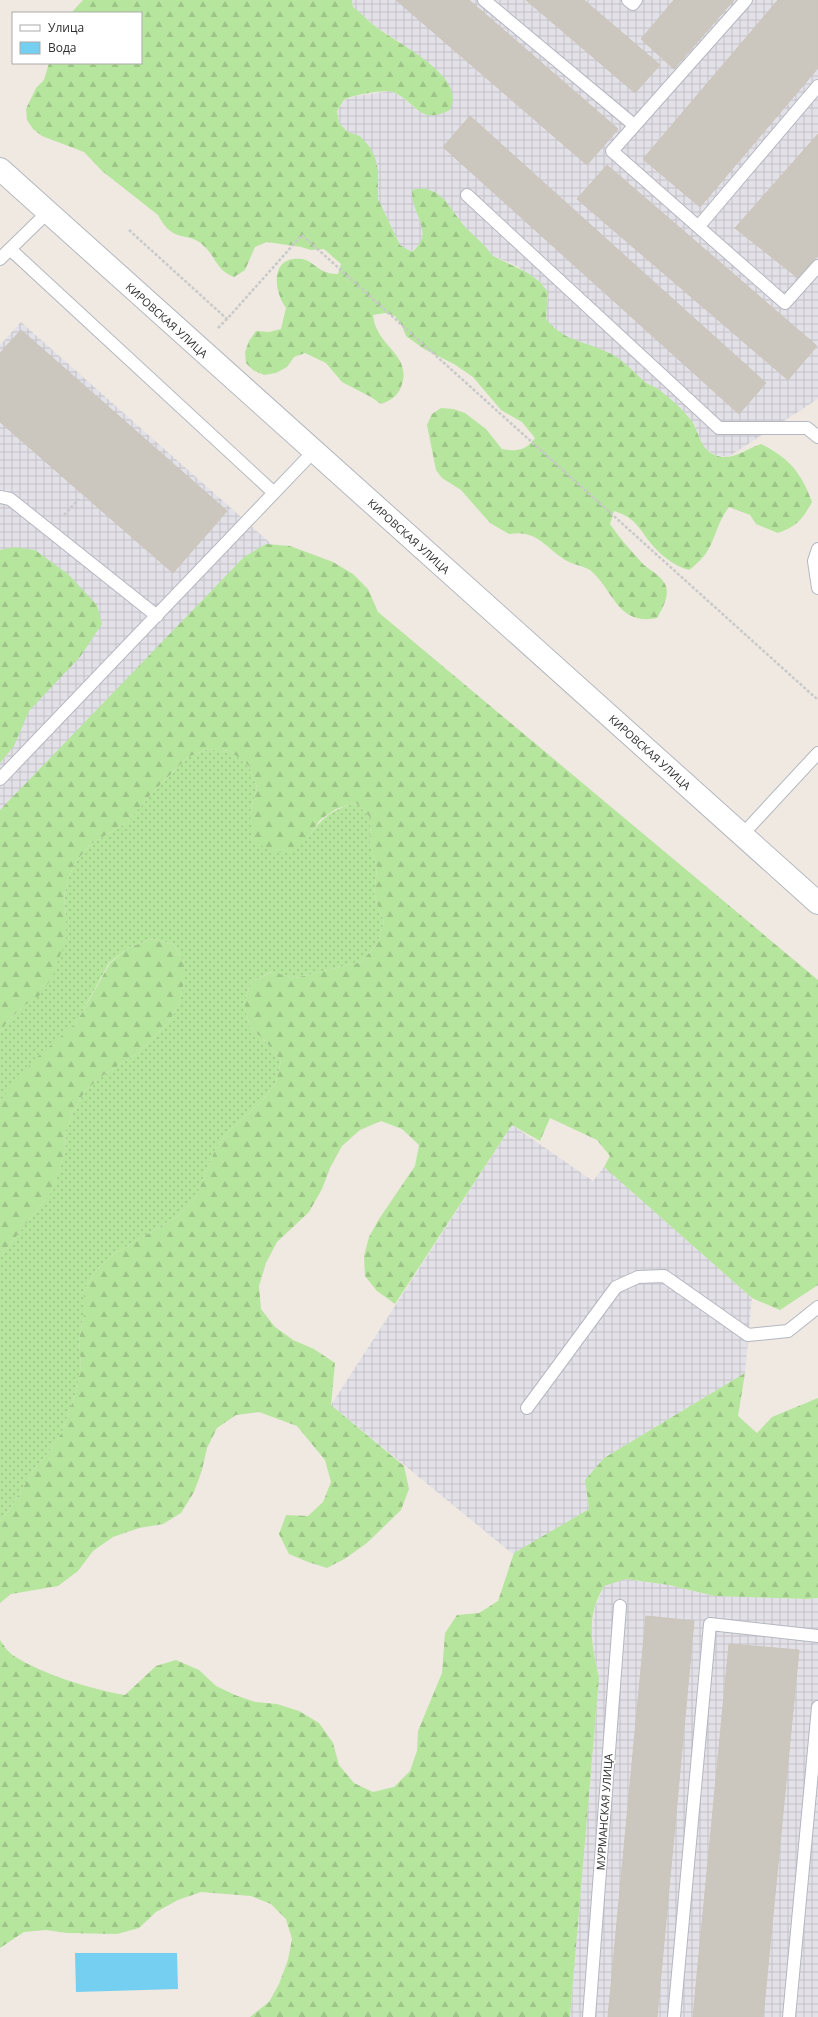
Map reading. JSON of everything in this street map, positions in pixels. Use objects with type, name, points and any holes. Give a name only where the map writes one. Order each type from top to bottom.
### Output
[{"type":"main road","name":"КИРОВСКАЯ УЛИЦА","points":[[0,169],[187,338],[315,450],[818,903]]},
{"type":"lane","points":[[484,0],[634,125]]},
{"type":"lane","points":[[628,0],[633,4],[636,0]]},
{"type":"lane","points":[[746,0],[612,151],[786,303],[818,266]]},
{"type":"lane","points":[[698,226],[818,86]]},
{"type":"lane","points":[[467,195],[719,428],[807,428],[818,437]]},
{"type":"lane","points":[[0,259],[48,212]]},
{"type":"lane","points":[[10,249],[273,492]]},
{"type":"lane","points":[[0,779],[157,616],[273,492],[315,450]]},
{"type":"lane","points":[[0,497],[10,499],[157,616]]},
{"type":"lane","points":[[818,549],[814,561],[818,588]]},
{"type":"lane","points":[[742,835],[818,753]]},
{"type":"lane","points":[[527,1408],[616,1287],[638,1277],[664,1276],[748,1335],[788,1332],[818,1307]]},
{"type":"lane","name":"МУРМАНСКАЯ УЛИЦА","points":[[589,2017],[620,1606]]},
{"type":"lane","points":[[674,2017],[710,1624],[818,1636]]},
{"type":"lane","points":[[789,2017],[818,1707]]},
{"type":"path","points":[[129,230],[227,319],[302,235],[818,700]]},
{"type":"shaded area","points":[[352,0],[818,0],[818,399],[728,457],[715,455],[704,448],[694,424],[686,414],[658,389],[646,383],[615,356],[566,337],[555,330],[546,319],[548,292],[540,282],[517,266],[493,256],[464,226],[445,200],[416,210],[424,232],[420,244],[411,252],[400,245],[378,199],[378,170],[375,157],[360,136],[348,132],[339,123],[337,111],[345,100],[356,96],[391,91],[401,96],[417,110],[431,65],[376,27],[353,7]]},
{"type":"shaded area","points":[[21,322],[284,555],[0,876],[0,345]]},
{"type":"shaded area","points":[[512,1125],[593,1181],[604,1167],[752,1298],[745,1373],[604,1458],[585,1480],[589,1509],[514,1555],[331,1405]]},
{"type":"shaded area","points":[[625,1579],[669,1585],[715,1596],[818,1598],[818,2017],[570,2017],[599,1678],[594,1654],[592,1631],[595,1607],[604,1586]]},
{"type":"green space","points":[[83,0],[352,0],[353,7],[373,25],[434,67],[444,77],[451,88],[453,98],[450,110],[440,114],[431,115],[419,111],[401,96],[393,92],[383,91],[348,98],[344,100],[337,111],[339,123],[348,132],[360,136],[369,146],[375,157],[378,170],[378,199],[400,245],[412,252],[419,244],[422,237],[421,223],[415,208],[412,190],[423,188],[435,192],[445,200],[464,226],[493,256],[528,273],[540,282],[548,292],[546,319],[554,327],[570,338],[606,351],[615,356],[645,382],[663,393],[690,418],[706,449],[715,455],[727,457],[733,456],[761,444],[771,449],[787,461],[803,482],[812,502],[805,513],[798,522],[790,528],[778,533],[756,524],[750,515],[729,507],[719,524],[710,547],[705,555],[689,570],[680,567],[667,559],[655,548],[634,522],[628,517],[614,511],[610,524],[644,565],[661,579],[666,585],[667,590],[666,600],[657,618],[644,619],[633,617],[625,612],[590,570],[567,561],[535,537],[519,533],[509,534],[490,523],[461,490],[442,478],[436,470],[427,425],[432,414],[441,408],[453,409],[465,413],[486,429],[502,449],[517,450],[525,448],[535,438],[522,422],[501,410],[473,377],[454,364],[424,349],[406,336],[402,326],[395,316],[385,313],[373,315],[375,324],[380,334],[399,360],[404,375],[401,388],[397,394],[392,399],[381,404],[342,382],[326,363],[305,353],[294,357],[287,367],[276,373],[264,375],[253,370],[246,363],[245,352],[249,341],[256,331],[269,332],[281,329],[286,308],[282,301],[277,284],[279,268],[284,262],[292,259],[302,259],[308,261],[323,271],[331,274],[338,274],[341,264],[324,249],[311,250],[267,242],[255,247],[245,270],[234,277],[220,268],[209,251],[199,242],[170,231],[158,215],[102,171],[84,152],[42,136],[33,129],[27,120],[26,109],[36,88],[44,80],[49,64],[142,64],[142,12],[72,12]]},
{"type":"green space","points":[[266,544],[290,546],[333,562],[353,574],[368,589],[378,612],[818,980],[818,1285],[780,1310],[752,1298],[604,1167],[610,1156],[597,1140],[550,1118],[540,1141],[512,1125],[395,1304],[377,1291],[365,1276],[364,1256],[369,1237],[379,1219],[415,1166],[419,1145],[402,1129],[381,1121],[360,1130],[342,1146],[330,1168],[322,1189],[309,1212],[277,1242],[266,1263],[259,1286],[261,1309],[275,1327],[293,1340],[314,1349],[335,1363],[331,1405],[404,1466],[409,1489],[401,1510],[367,1543],[346,1558],[327,1568],[289,1554],[279,1534],[286,1515],[308,1516],[323,1502],[331,1482],[325,1460],[297,1426],[259,1412],[236,1415],[217,1428],[207,1448],[202,1470],[194,1492],[181,1513],[163,1524],[139,1528],[113,1537],[93,1551],[78,1571],[58,1586],[11,1594],[0,1603],[0,1521],[8,1512],[34,1469],[49,1452],[62,1432],[77,1389],[81,1365],[79,1340],[84,1314],[84,1290],[97,1269],[114,1254],[178,1216],[196,1197],[215,1150],[228,1132],[262,1101],[276,1083],[281,1061],[267,1043],[250,1027],[244,1004],[251,982],[272,972],[295,978],[361,962],[377,944],[384,922],[374,895],[377,868],[370,843],[371,818],[356,803],[336,809],[320,820],[308,837],[293,851],[271,853],[252,838],[250,813],[257,788],[249,766],[230,751],[208,749],[188,757],[155,790],[126,823],[91,844],[77,860],[68,878],[64,897],[66,939],[52,978],[39,996],[22,1007],[7,1022],[0,1033],[0,810],[244,557]]},
{"type":"green space","points":[[15,547],[35,550],[68,574],[97,605],[102,624],[80,657],[29,711],[14,746],[0,763],[0,550]]},
{"type":"green space","points":[[208,749],[230,751],[249,766],[257,788],[250,813],[308,837],[318,824],[328,815],[340,808],[356,803],[371,818],[370,843],[377,868],[374,895],[384,922],[377,944],[361,962],[295,978],[271,972],[251,982],[244,1004],[250,1027],[267,1043],[281,1061],[276,1083],[262,1101],[228,1132],[215,1150],[196,1197],[178,1216],[114,1254],[97,1269],[84,1290],[84,1314],[79,1340],[81,1365],[77,1389],[62,1432],[49,1452],[34,1469],[8,1512],[0,1521],[0,1257],[52,1191],[65,1151],[66,1130],[74,1110],[85,1091],[102,1076],[138,1053],[169,1022],[179,1003],[184,982],[184,962],[173,944],[152,939],[128,948],[109,963],[76,1023],[0,1101],[0,1033],[7,1022],[22,1007],[39,995],[66,916],[64,897],[68,878],[77,860],[91,844],[126,823],[155,790],[188,757]]},
{"type":"green space","points":[[152,939],[173,944],[184,962],[184,982],[179,1003],[169,1022],[138,1053],[102,1076],[85,1091],[74,1110],[66,1130],[65,1151],[52,1191],[0,1257],[0,1101],[34,1060],[76,1023],[110,963],[128,948]]},
{"type":"green space","points":[[745,1373],[738,1416],[757,1433],[772,1417],[818,1398],[818,1598],[715,1596],[669,1585],[626,1579],[604,1586],[595,1606],[592,1624],[594,1652],[599,1678],[570,2017],[250,2017],[269,2002],[279,1984],[288,1960],[292,1939],[286,1919],[271,1904],[251,1896],[201,1892],[178,1900],[156,1912],[139,1928],[117,1934],[67,1933],[46,1930],[24,1932],[0,1948],[0,1640],[12,1655],[25,1663],[53,1675],[83,1685],[125,1695],[156,1666],[176,1660],[199,1670],[216,1686],[235,1695],[255,1702],[277,1704],[299,1711],[319,1723],[333,1743],[339,1765],[354,1783],[373,1792],[394,1787],[410,1771],[417,1751],[418,1731],[442,1673],[445,1633],[457,1615],[479,1613],[498,1601],[514,1553],[589,1509],[585,1480],[604,1458]]},
{"type":"water","points":[[75,1953],[177,1953],[178,1989],[76,1992]]},
{"type":"building","points":[[396,0],[469,0],[618,129],[587,165]]},
{"type":"building","points":[[526,0],[584,0],[660,65],[635,93]]},
{"type":"building","points":[[674,0],[734,0],[674,69],[641,39]]},
{"type":"building","points":[[778,0],[818,0],[818,68],[700,207],[643,159]]},
{"type":"building","points":[[470,116],[766,383],[739,414],[443,147]]},
{"type":"building","points":[[818,134],[818,256],[798,278],[735,228]]},
{"type":"building","points":[[607,165],[817,346],[788,380],[577,199]]},
{"type":"building","points":[[21,330],[227,511],[173,573],[0,422],[0,353]]},
{"type":"building","points":[[646,1616],[694,1621],[657,2017],[608,2017]]},
{"type":"building","points":[[729,1644],[799,1650],[763,2017],[693,2017]]}]
